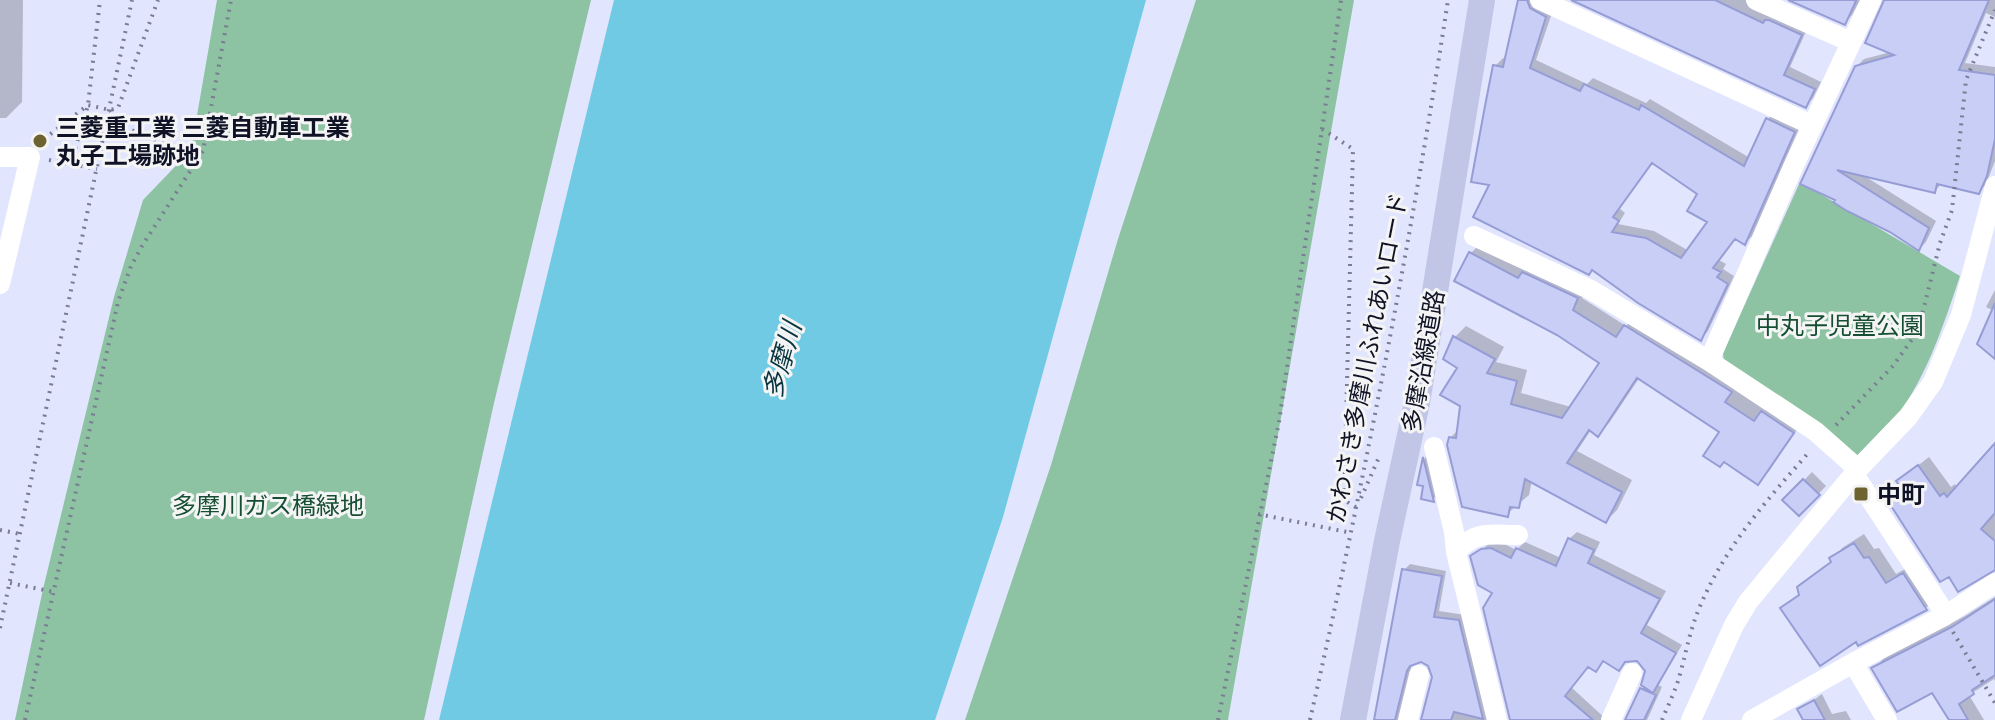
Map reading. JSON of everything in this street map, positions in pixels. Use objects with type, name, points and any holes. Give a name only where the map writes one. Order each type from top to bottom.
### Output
[{"type":"main road","name":"多摩沿線道路","points":[[1353,720],[1417,403],[1482,0]]},
{"type":"street","points":[[1540,0],[1812,125]]},
{"type":"street","points":[[1756,0],[1851,42]]},
{"type":"street","points":[[1709,361],[1812,125],[1871,0]]},
{"type":"street","points":[[0,157],[30,157],[0,284]]},
{"type":"street","points":[[1691,720],[1734,625],[1748,602],[1856,471],[1908,417],[1933,382],[1961,315],[1995,186]]},
{"type":"street","points":[[1474,236],[1591,290],[1709,361],[1815,431],[1856,471],[1945,616]]},
{"type":"street","points":[[1434,447],[1497,720]]},
{"type":"street","points":[[1456,552],[1476,535],[1518,535]]},
{"type":"street","points":[[1752,720],[1945,616],[1995,583]]},
{"type":"street","points":[[1853,663],[1887,720]]},
{"type":"street","points":[[1611,720],[1632,673]]},
{"type":"street","points":[[1408,720],[1419,675]]},
{"type":"path","points":[[71,164],[88,105],[100,0]]},
{"type":"path","points":[[0,628],[132,0]]},
{"type":"path","points":[[88,105],[110,110],[118,108],[158,0]]},
{"type":"path","points":[[25,720],[123,284],[142,246],[199,159],[205,143],[231,0]]},
{"type":"path","points":[[1218,720],[1279,422],[1341,0]]},
{"type":"path","name":"かわさき多摩川ふれあいロード","points":[[1310,720],[1393,331],[1448,0]]},
{"type":"path","points":[[1662,720],[1702,603],[1729,551],[1760,506],[1781,487],[1821,439],[1867,395],[1918,331],[1940,243],[1952,210],[1966,80],[1995,10]]},
{"type":"path","points":[[32,136],[48,136],[88,105]]},
{"type":"path","points":[[110,110],[117,124],[199,159]]},
{"type":"path","points":[[1322,129],[1353,149],[1344,500],[1357,508]]},
{"type":"path","points":[[65,163],[97,169]]},
{"type":"path","points":[[1258,514],[1352,533]]},
{"type":"path","points":[[0,530],[20,534]]},
{"type":"path","points":[[10,583],[54,592]]},
{"type":"path","points":[[1945,616],[1995,703]]},
{"type":"green space","name":"多摩川ガス橋緑地","points":[[217,0],[591,0],[494,403],[424,720],[15,720],[43,589],[114,297],[143,200],[191,150]]},
{"type":"green space","points":[[1196,0],[1354,0],[1228,720],[965,720],[1051,465],[1118,239]]},
{"type":"green space","name":"中丸子児童公園","points":[[1800,182],[1960,276],[1931,355],[1912,393],[1888,427],[1856,457],[1724,362],[1723,353]]},
{"type":"water","name":"多摩川","points":[[614,0],[1146,0],[1003,517],[935,720],[439,720]]},
{"type":"building","points":[[1518,0],[1527,0],[1530,8],[1546,17],[1530,68],[1580,91],[1584,84],[1639,110],[1641,105],[1744,166],[1766,118],[1795,132],[1745,245],[1735,239],[1713,268],[1721,272],[1717,277],[1728,284],[1701,341],[1638,303],[1592,270],[1589,275],[1473,217],[1489,185],[1471,182],[1493,65],[1503,67]],"holes":[[[1652,163],[1697,194],[1687,211],[1707,222],[1681,258],[1646,238],[1612,232],[1619,221],[1613,217]]]},
{"type":"building","points":[[1571,0],[1715,0],[1763,23],[1769,20],[1802,35],[1784,75],[1815,89],[1806,108]]},
{"type":"building","points":[[1788,0],[1853,0],[1856,1],[1845,25]]},
{"type":"building","points":[[1884,0],[1989,0],[1959,70],[1995,75],[1995,139],[1987,176],[1979,194],[1937,184],[1935,193],[1837,170],[1929,228],[1919,251],[1890,232],[1847,211],[1833,202],[1835,200],[1800,184],[1855,66],[1894,55],[1865,43]]},
{"type":"building","points":[[1469,252],[1518,278],[1522,272],[1578,298],[1573,310],[1616,337],[1624,325],[1732,392],[1725,402],[1754,421],[1761,411],[1794,433],[1758,485],[1724,462],[1720,467],[1703,456],[1719,432],[1637,378],[1598,437],[1589,430],[1567,463],[1622,492],[1606,523],[1525,479],[1519,508],[1510,507],[1508,517],[1462,507],[1447,445],[1449,437],[1456,438],[1460,406],[1440,395],[1457,368],[1443,359],[1453,336],[1495,359],[1487,373],[1517,381],[1511,404],[1562,418],[1599,363],[1557,335],[1454,281]]},
{"type":"building","points":[[1995,303],[1995,359],[1977,344]]},
{"type":"building","points":[[1995,443],[1995,513],[1981,529],[1995,541],[1995,570],[1958,592],[1949,577],[1940,582],[1886,498],[1901,488],[1896,481],[1918,465],[1940,496],[1944,493],[1947,497]]},
{"type":"building","points":[[1423,457],[1434,502],[1421,499],[1423,486],[1417,485]]},
{"type":"building","points":[[1803,479],[1820,495],[1799,516],[1782,500]]},
{"type":"building","points":[[1568,538],[1594,550],[1588,563],[1660,599],[1641,633],[1676,653],[1653,693],[1641,685],[1645,671],[1637,661],[1625,662],[1619,671],[1603,661],[1596,672],[1588,667],[1565,696],[1593,720],[1510,720],[1483,608],[1492,593],[1478,585],[1470,556],[1481,549],[1491,548],[1511,558],[1516,548],[1556,566]]},
{"type":"building","points":[[1854,543],[1864,558],[1869,557],[1886,583],[1903,573],[1927,610],[1858,646],[1856,642],[1820,666],[1780,608],[1799,595],[1797,587],[1831,562],[1829,558]]},
{"type":"building","points":[[1402,569],[1442,576],[1434,617],[1459,620],[1483,719],[1454,712],[1451,720],[1421,720],[1432,677],[1428,666],[1421,662],[1410,666],[1407,671],[1395,720],[1374,720]]},
{"type":"building","points":[[1995,599],[1995,675],[1972,690],[1974,694],[1959,704],[1968,720],[1949,720],[1932,693],[1897,712],[1871,668],[1952,627]]},
{"type":"building","points":[[1640,688],[1656,695],[1644,720],[1625,720]]},
{"type":"building","points":[[1814,700],[1825,720],[1803,720],[1797,709]]},
{"type":"place","name":"三菱重工業 三菱自動車工業 丸子工場跡地","points":[[40,141]]},
{"type":"place","name":"中町","points":[[1861,494]]}]
